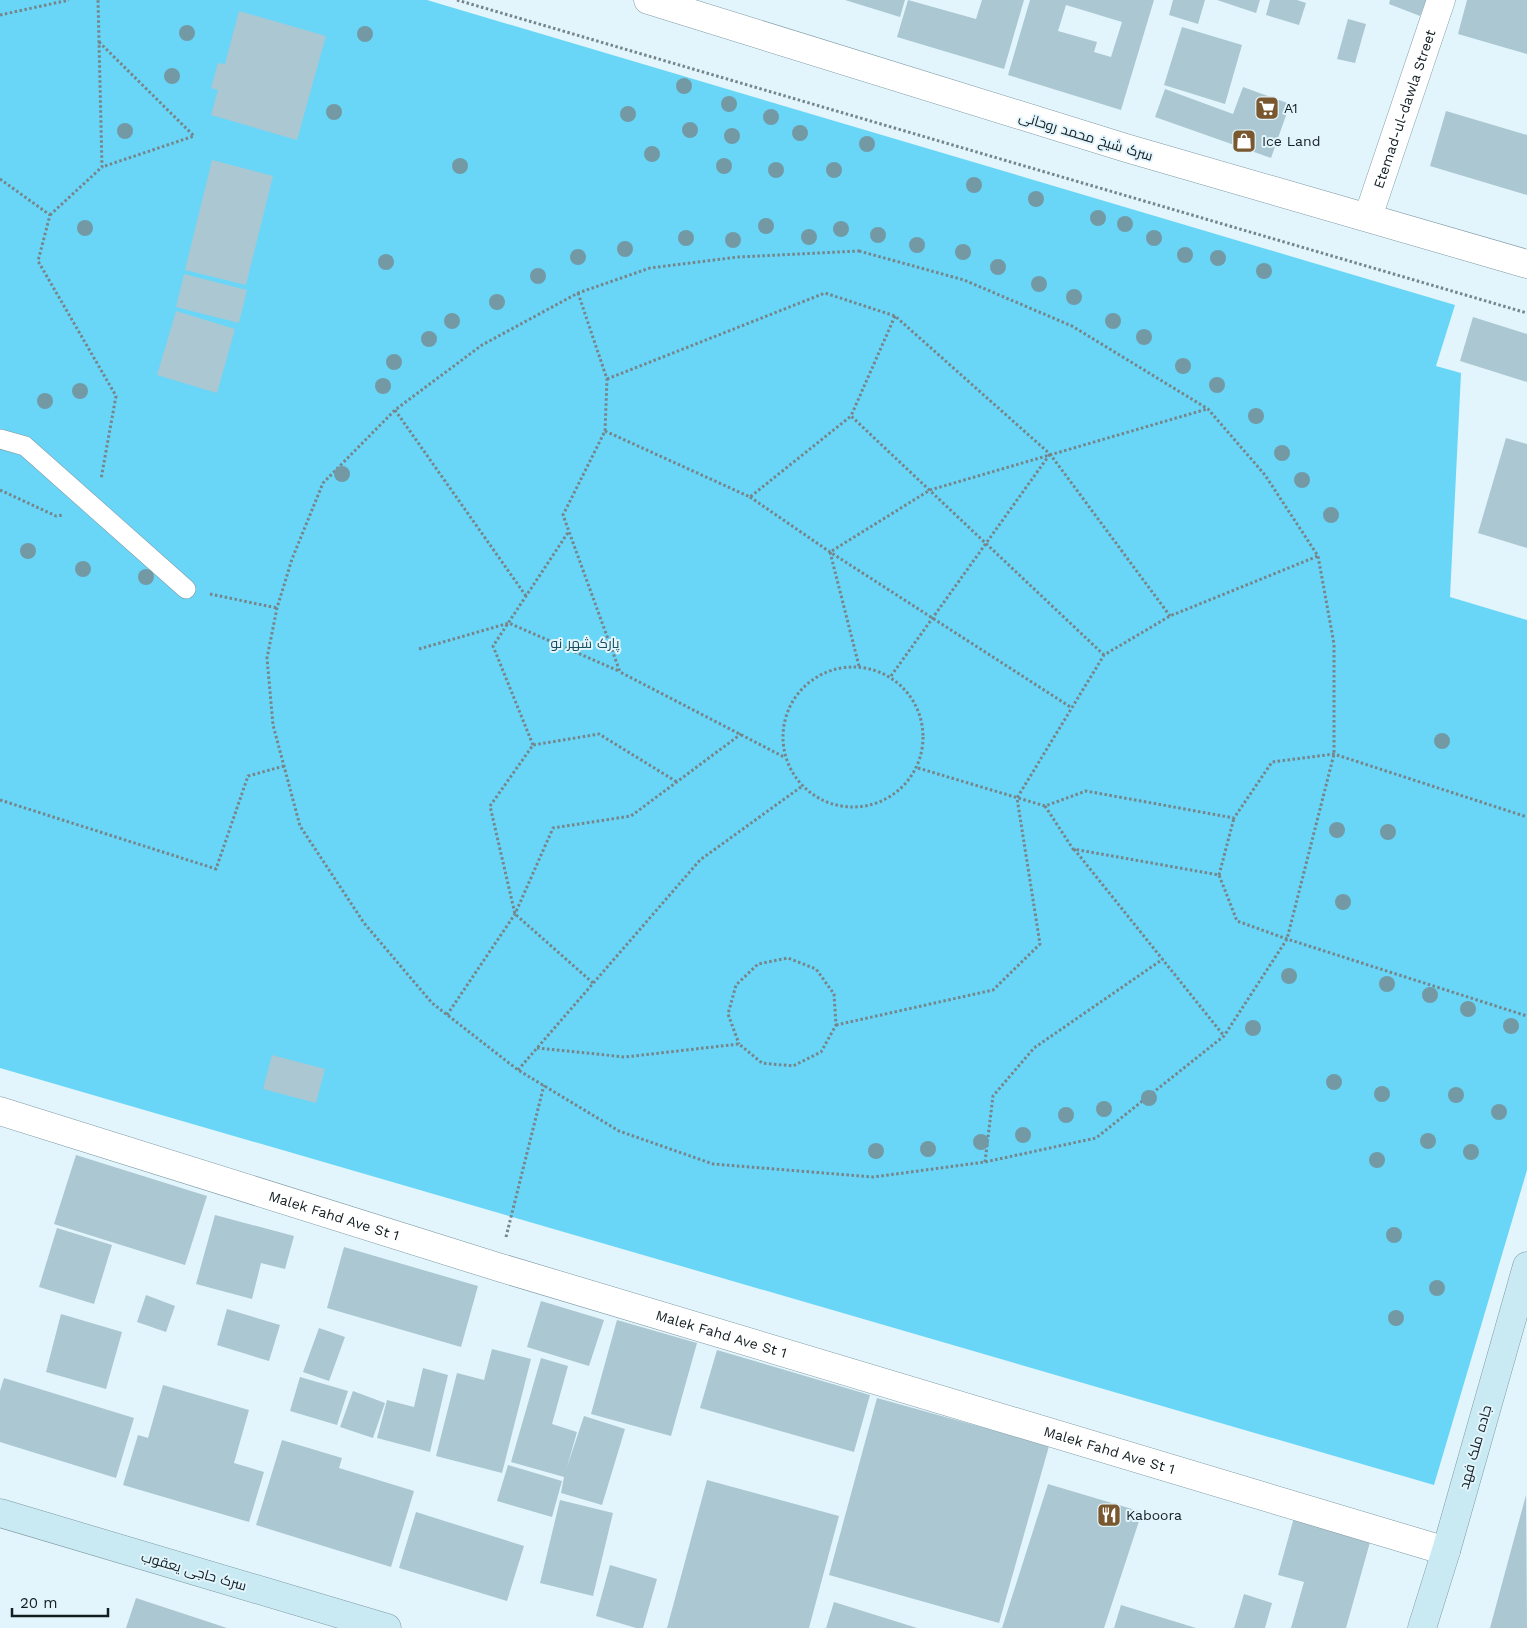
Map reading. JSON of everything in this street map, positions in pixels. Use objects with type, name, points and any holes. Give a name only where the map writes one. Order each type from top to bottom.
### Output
[{"type":"main road","name":"جاده ملک فهد","points":[[1422,1628],[1446,1551],[1527,1266]]},
{"type":"main road","name":"سرک حاجی یعقوب","points":[[0,1514],[381,1627]]},
{"type":"street","name":"سرک شیخ محمد روحانی","points":[[648,0],[1126,148],[1527,264]]},
{"type":"street","name":"Etemad-ul-dawla Street","points":[[1368,217],[1441,0]]},
{"type":"street","name":"Malek Fahd Ave St 1","points":[[0,1111],[498,1267],[1446,1551]]},
{"type":"lane","points":[[0,438],[25,446],[186,589]]},
{"type":"path","points":[[0,15],[68,0]]},
{"type":"path","points":[[98,0],[102,167]]},
{"type":"path","points":[[457,0],[1527,312]]},
{"type":"path","points":[[0,490],[56,516],[96,509],[116,396],[38,261],[50,215],[102,167],[194,136],[99,42]]},
{"type":"path","points":[[0,179],[50,215]]},
{"type":"path","points":[[858,251],[964,280],[1072,326],[1208,409],[1265,475],[1318,556],[1334,644],[1334,754],[1287,939],[1224,1036],[1096,1138],[985,1162],[873,1177],[712,1164],[619,1131],[518,1070],[432,1003],[364,923],[300,826],[273,725],[267,658],[278,608],[292,559],[323,483],[396,410],[482,346],[578,293],[650,268],[738,257],[858,251]]},
{"type":"path","points":[[578,293],[607,379],[605,431],[563,515],[620,672]]},
{"type":"path","points":[[607,379],[825,293],[895,316],[1050,454],[1170,616]]},
{"type":"path","points":[[750,497],[851,416],[895,316]]},
{"type":"path","points":[[830,552],[930,490],[1208,409]]},
{"type":"path","points":[[396,410],[526,596]]},
{"type":"path","points":[[851,416],[1104,655]]},
{"type":"path","points":[[605,431],[750,497],[830,552],[1072,708]]},
{"type":"path","points":[[891,676],[1050,454]]},
{"type":"path","points":[[533,745],[493,646],[569,530]]},
{"type":"path","points":[[830,552],[859,666]]},
{"type":"path","points":[[836,1025],[993,990],[1040,944],[1017,798],[1104,655],[1170,616],[1318,556]]},
{"type":"path","points":[[186,589],[278,608]]},
{"type":"path","points":[[419,649],[509,623],[620,672],[784,757]]},
{"type":"path","points":[[859,666],[891,676],[915,701],[924,734],[918,768],[896,795],[864,808],[830,805],[801,787],[784,757],[783,723],[797,692],[824,671],[859,666]]},
{"type":"path","points":[[593,983],[516,914],[490,806],[533,745],[599,734],[677,782]]},
{"type":"path","points":[[447,1015],[516,914],[553,828],[631,816],[740,734]]},
{"type":"path","points":[[1527,817],[1334,754],[1272,762],[1234,818],[1219,875],[1237,921],[1287,939],[1527,1016]]},
{"type":"path","points":[[0,800],[216,870],[248,776],[284,766]]},
{"type":"path","points":[[918,768],[1045,806],[1086,791],[1234,818]]},
{"type":"path","points":[[518,1070],[700,860],[801,787]]},
{"type":"path","points":[[1045,806],[1073,849],[1224,1036]]},
{"type":"path","points":[[1073,849],[1219,875]]},
{"type":"path","points":[[788,958],[816,969],[834,994],[836,1025],[820,1052],[793,1066],[762,1063],[739,1044],[728,1014],[736,985],[758,964],[788,958]]},
{"type":"path","points":[[985,1162],[993,1096],[1034,1048],[1163,959]]},
{"type":"path","points":[[537,1048],[626,1057],[739,1044]]},
{"type":"path","points":[[498,1267],[544,1085]]},
{"type":"green space","name":"پارک شهر نو","points":[[0,0],[427,0],[1455,305],[1436,366],[1461,373],[1450,597],[1527,620],[1527,1170],[1434,1485],[0,1068]]},
{"type":"building","points":[[845,0],[905,0],[900,17]]},
{"type":"building","points":[[908,0],[976,19],[982,0],[1024,0],[1004,69],[897,37]]},
{"type":"building","points":[[1030,0],[1154,0],[1121,110],[1008,75]],"holes":[[[1066,5],[1122,22],[1111,57],[1094,52],[1097,42],[1058,31]]]},
{"type":"building","points":[[1173,0],[1205,0],[1198,24],[1169,15]]},
{"type":"building","points":[[1217,0],[1260,0],[1256,13]]},
{"type":"building","points":[[1270,0],[1297,0],[1306,3],[1299,25],[1266,15]]},
{"type":"building","points":[[1390,0],[1426,0],[1420,16],[1389,4]]},
{"type":"building","points":[[1467,0],[1527,0],[1527,54],[1458,34]]},
{"type":"building","points":[[239,11],[326,36],[297,140],[211,115],[218,90],[211,88],[218,63],[225,64]]},
{"type":"building","points":[[1348,19],[1366,24],[1355,63],[1337,59]]},
{"type":"building","points":[[1182,27],[1242,45],[1225,104],[1164,85]]},
{"type":"building","points":[[1243,87],[1290,104],[1271,158],[1155,117],[1165,89],[1233,114]]},
{"type":"building","points":[[1446,111],[1527,135],[1527,195],[1430,166]]},
{"type":"building","points":[[212,160],[273,176],[246,285],[185,270]]},
{"type":"building","points":[[184,274],[247,290],[239,323],[176,307]]},
{"type":"building","points":[[176,311],[235,329],[217,393],[157,375]]},
{"type":"building","points":[[1473,317],[1527,334],[1527,382],[1460,361]]},
{"type":"building","points":[[1506,438],[1527,444],[1527,548],[1478,533]]},
{"type":"building","points":[[272,1055],[325,1069],[316,1103],[263,1089]]},
{"type":"building","points":[[76,1155],[207,1196],[185,1265],[54,1224]]},
{"type":"building","points":[[215,1215],[294,1236],[285,1269],[261,1263],[252,1299],[196,1284]]},
{"type":"building","points":[[57,1228],[112,1245],[94,1304],[39,1287]]},
{"type":"building","points":[[344,1247],[478,1286],[461,1347],[327,1308]]},
{"type":"building","points":[[146,1295],[175,1306],[166,1332],[137,1322]]},
{"type":"building","points":[[541,1301],[604,1320],[589,1366],[527,1347]]},
{"type":"building","points":[[227,1309],[280,1325],[269,1361],[217,1345]]},
{"type":"building","points":[[61,1314],[122,1332],[106,1389],[46,1372]]},
{"type":"building","points":[[617,1320],[697,1343],[671,1436],[591,1414]]},
{"type":"building","points":[[319,1328],[345,1337],[329,1381],[303,1372]]},
{"type":"building","points":[[492,1349],[531,1359],[502,1473],[436,1456],[457,1373],[484,1380]]},
{"type":"building","points":[[717,1350],[870,1395],[854,1452],[700,1408]]},
{"type":"building","points":[[541,1358],[568,1366],[552,1424],[577,1432],[567,1467],[584,1416],[625,1429],[602,1505],[561,1493],[564,1477],[511,1462]]},
{"type":"building","points":[[423,1368],[448,1375],[430,1452],[377,1438],[387,1400],[414,1407]]},
{"type":"building","points":[[300,1377],[348,1391],[337,1425],[290,1411]]},
{"type":"building","points":[[4,1378],[134,1418],[116,1478],[0,1442],[0,1391]]},
{"type":"building","points":[[163,1385],[249,1410],[234,1463],[264,1472],[249,1522],[123,1485],[138,1435],[148,1438]]},
{"type":"building","points":[[353,1391],[385,1403],[373,1438],[340,1427]]},
{"type":"building","points":[[877,1398],[1049,1446],[999,1623],[829,1575]]},
{"type":"building","points":[[282,1440],[342,1458],[339,1468],[414,1491],[391,1567],[256,1525]]},
{"type":"building","points":[[508,1465],[562,1481],[552,1517],[497,1501]]},
{"type":"building","points":[[707,1480],[839,1516],[809,1628],[667,1628]]},
{"type":"building","points":[[1048,1484],[1142,1512],[1104,1628],[1002,1628]]},
{"type":"building","points":[[1526,1495],[1527,1628],[1490,1628]]},
{"type":"building","points":[[560,1500],[613,1513],[593,1596],[540,1583]]},
{"type":"building","points":[[416,1512],[524,1546],[507,1601],[399,1568]]},
{"type":"building","points":[[1295,1514],[1372,1535],[1346,1628],[1291,1628],[1304,1582],[1278,1575]]},
{"type":"building","points":[[610,1565],[657,1579],[643,1628],[636,1628],[596,1616]]},
{"type":"building","points":[[1244,1594],[1272,1603],[1265,1628],[1234,1628]]},
{"type":"building","points":[[136,1598],[227,1628],[126,1628]]},
{"type":"building","points":[[834,1602],[917,1628],[826,1628]]},
{"type":"building","points":[[1121,1605],[1196,1628],[1114,1628]]},
{"type":"place","name":"A1","points":[[1267,108]]},
{"type":"place","name":"Ice Land","points":[[1244,141]]},
{"type":"place","name":"Kaboora","points":[[1109,1515]]}]
